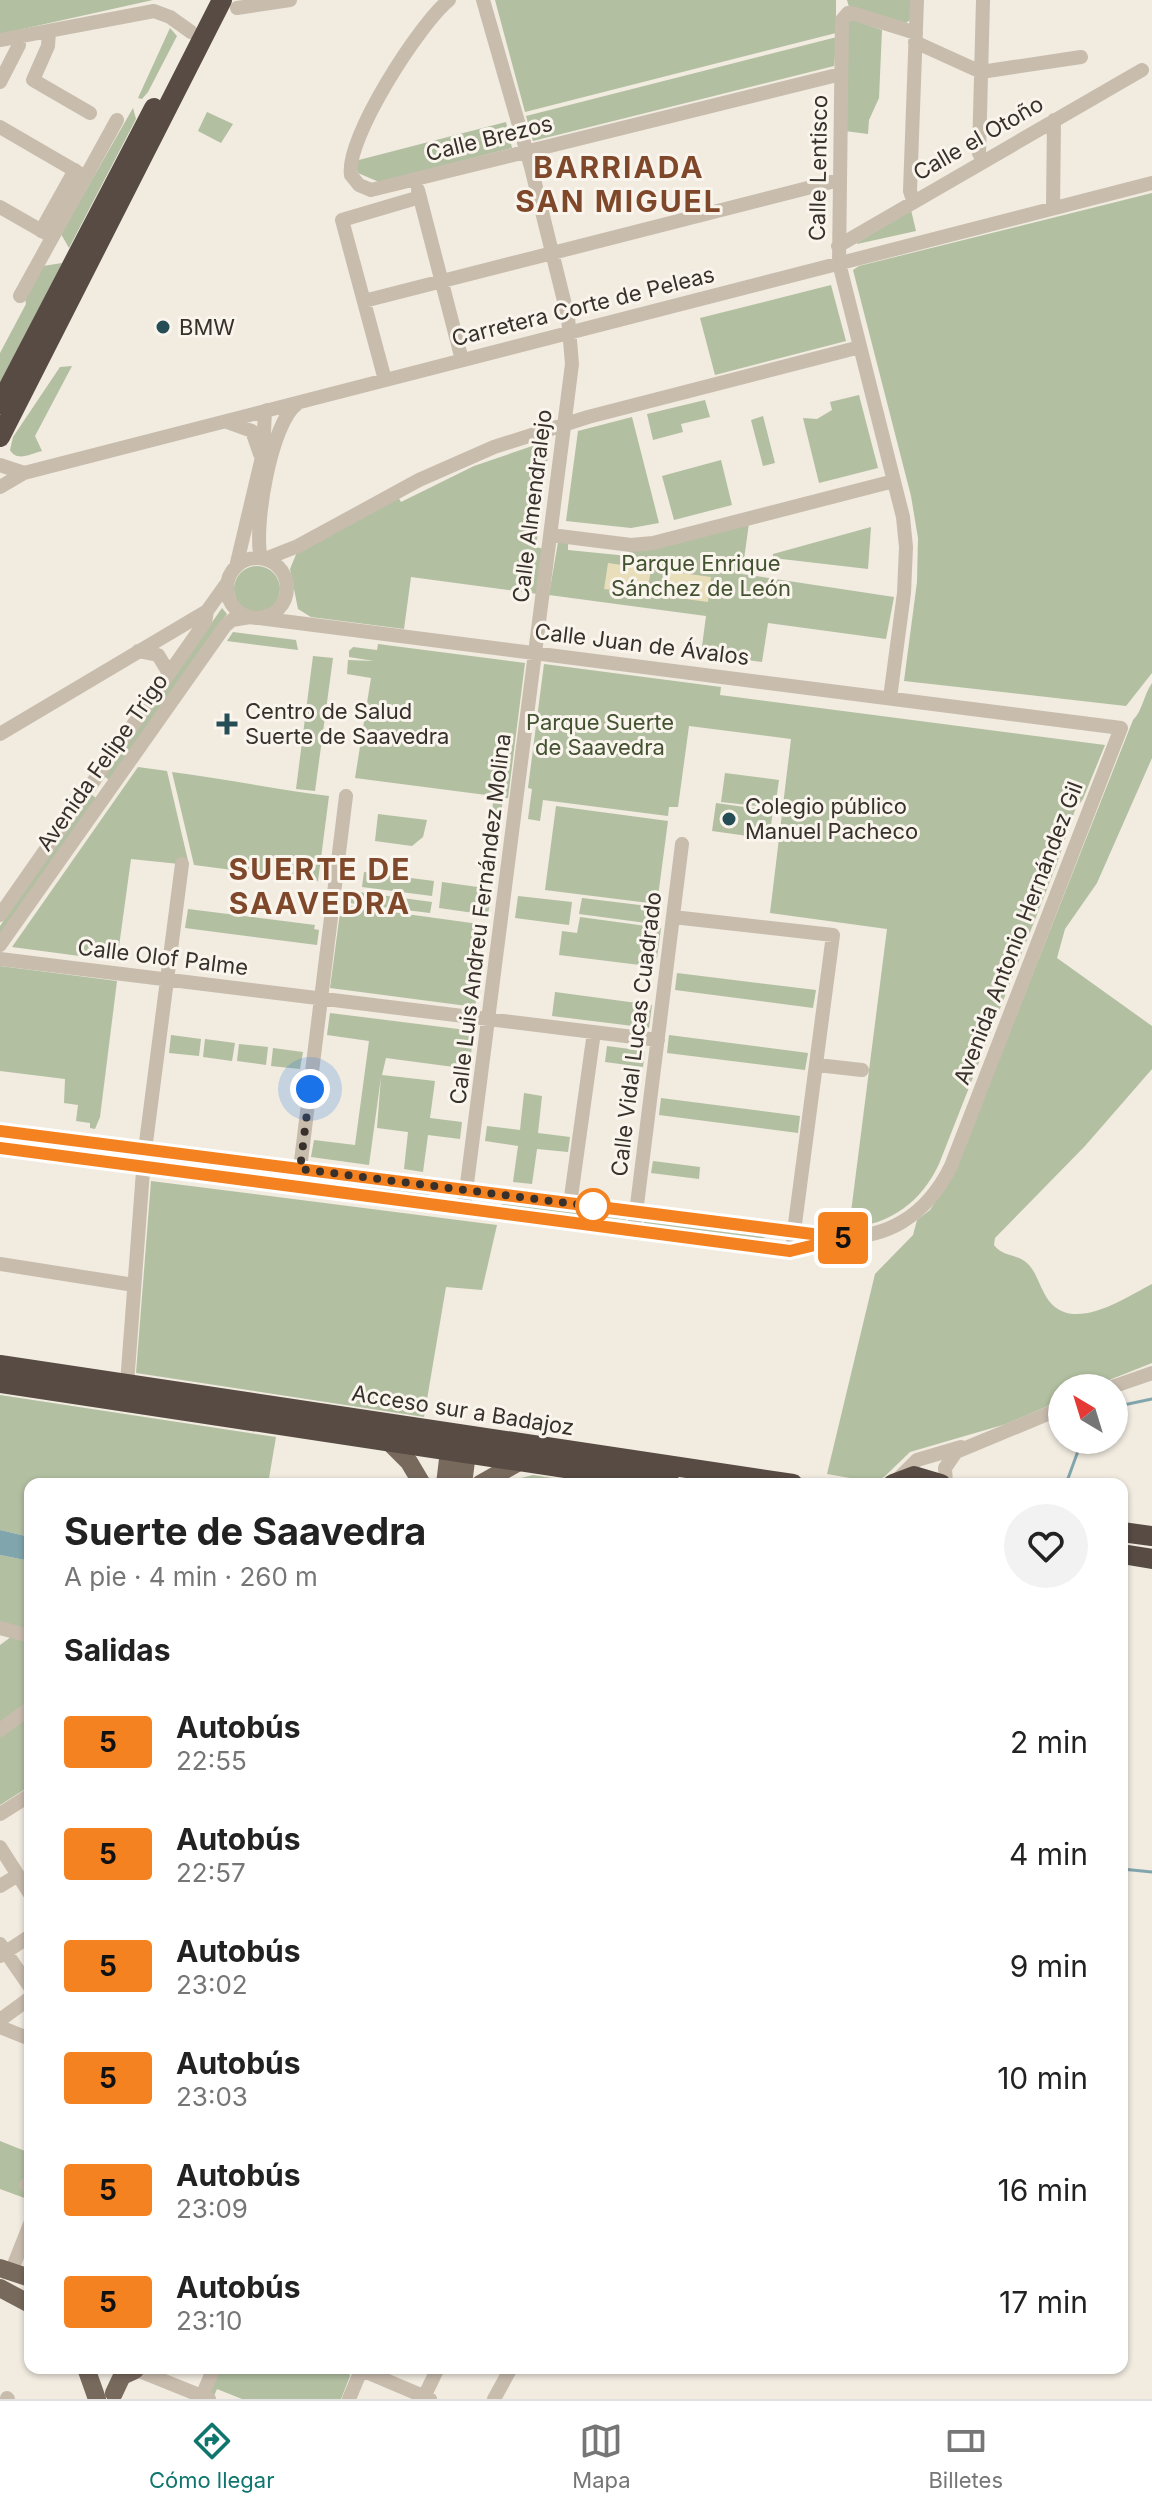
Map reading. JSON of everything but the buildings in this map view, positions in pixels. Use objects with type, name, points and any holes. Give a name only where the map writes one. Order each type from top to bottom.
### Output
[{"type":"highway","points":[[0,404],[206,0]]},
{"type":"highway","points":[[0,437],[229,4]]},
{"type":"highway","points":[[0,1365],[127,1393]]},
{"type":"highway","points":[[0,1383],[127,1393]]},
{"type":"highway","name":"Acceso sur a Badajoz","points":[[127,1393],[388,1441],[459,1443],[521,1461],[632,1478]]},
{"type":"highway","name":"Acceso sur a Badajoz","points":[[127,1393],[459,1443],[744,1478]]},
{"type":"highway","points":[[1128,1533],[1152,1536]]},
{"type":"highway","points":[[1128,1555],[1152,1559]]},
{"type":"main road","points":[[388,1441],[409,1462],[418,1478]]},
{"type":"main road","points":[[447,1478],[459,1443]]},
{"type":"main road","points":[[459,1443],[462,1478]]},
{"type":"main road","points":[[491,1478],[521,1461]]},
{"type":"main road","points":[[0,2288],[24,2301]]},
{"type":"main road","points":[[91,2374],[109,2397]]},
{"type":"main road","points":[[109,2397],[110,2374]]},
{"type":"main road","points":[[109,2397],[125,2374]]},
{"type":"street","points":[[229,4],[290,0]]},
{"type":"street","name":"Calle Brezos","points":[[449,0],[393,69],[351,158],[351,175],[365,189],[841,74]]},
{"type":"street","name":"Calle Almendralejo","points":[[483,0],[574,330],[575,357],[536,652]]},
{"type":"street","points":[[913,200],[910,191],[917,0]]},
{"type":"street","points":[[983,0],[979,153],[983,161]]},
{"type":"street","points":[[0,40],[49,32],[161,4],[170,17],[191,32]]},
{"type":"street","name":"Calle Lentisco","points":[[890,698],[906,547],[894,481],[839,263],[841,74],[845,17],[916,37]]},
{"type":"street","points":[[49,32],[48,46],[33,80],[90,113]]},
{"type":"street","points":[[0,82],[19,45],[18,37]]},
{"type":"street","points":[[916,37],[981,72],[1081,57]]},
{"type":"street","name":"Calle el Otoño","points":[[838,246],[1142,70]]},
{"type":"street","points":[[20,296],[47,234],[81,174],[117,120]]},
{"type":"street","points":[[1053,208],[1054,120]]},
{"type":"street","points":[[0,127],[81,174]]},
{"type":"street","points":[[415,179],[462,360]]},
{"type":"street","points":[[364,301],[839,180]]},
{"type":"street","name":"Carretera Corte de Peleas","points":[[7,466],[223,422],[603,321],[1152,183]]},
{"type":"street","points":[[385,380],[342,220],[420,197]]},
{"type":"street","points":[[0,207],[47,234]]},
{"type":"street","points":[[537,341],[553,344],[575,357],[584,336],[603,321]]},
{"type":"street","points":[[263,559],[298,546],[447,466],[565,423],[860,347]]},
{"type":"street","points":[[286,596],[276,611],[254,618],[235,608],[227,583],[236,567],[265,463],[281,425],[291,409],[302,401]]},
{"type":"street","points":[[263,559],[258,531],[268,410]]},
{"type":"street","points":[[223,422],[243,425],[252,431],[265,463]]},
{"type":"street","name":"Carretera Corte de Peleas","points":[[0,486],[7,466]]},
{"type":"street","name":"Carretera Corte de Peleas","points":[[0,486],[7,466]]},
{"type":"street","points":[[551,535],[631,545],[653,543],[894,481]]},
{"type":"street","points":[[298,546],[286,561],[286,596],[308,623]]},
{"type":"street","points":[[236,567],[252,559],[263,559],[274,563],[285,578]]},
{"type":"street","name":"Avenida Felipe Trigo","points":[[0,915],[205,622],[207,611],[227,583]]},
{"type":"street","points":[[0,734],[207,611]]},
{"type":"street","name":"Calle Juan de Ávalos","points":[[254,618],[971,708]]},
{"type":"street","name":"Avenida Felipe Trigo","points":[[0,945],[225,626],[232,620],[254,618]]},
{"type":"street","points":[[137,651],[147,650],[158,655],[169,673]]},
{"type":"street","name":"Calle Luis Andreu Fernández Molina","points":[[465,1199],[536,652]]},
{"type":"street","name":"Avenida Antonio Hernández Gil","points":[[0,1131],[264,1182],[337,1175],[634,1230],[752,1245],[844,1238],[883,1232],[900,1225],[925,1206],[944,1180],[1121,728],[971,708]]},
{"type":"street","points":[[93,782],[108,792]]},
{"type":"street","points":[[299,1178],[346,796]]},
{"type":"street","name":"Calle Vidal Lucas Cuadrado","points":[[634,1230],[682,844]]},
{"type":"street","points":[[127,1393],[144,1158],[182,864]]},
{"type":"street","points":[[673,917],[833,935],[793,1241]]},
{"type":"street","name":"Calle Olof Palme","points":[[0,959],[658,1040]]},
{"type":"street","points":[[570,1204],[594,1032]]},
{"type":"street","points":[[817,1065],[862,1070]]},
{"type":"street","name":"Avenida Antonio Hernández Gil","points":[[0,1148],[102,1161],[182,1154],[424,1202],[513,1197],[636,1212],[793,1241]]},
{"type":"street","points":[[0,1264],[134,1285]]},
{"type":"street","points":[[1128,1381],[1152,1373]]},
{"type":"street","points":[[945,1478],[948,1459],[977,1443],[1048,1414]]},
{"type":"street","points":[[899,1478],[917,1460],[977,1443]]},
{"type":"street","points":[[3,1631],[24,1635]]},
{"type":"street","points":[[0,1730],[24,1712]]},
{"type":"street","points":[[0,1814],[24,1799]]},
{"type":"street","points":[[0,1847],[24,1884]]},
{"type":"street","points":[[0,1886],[18,1875]]},
{"type":"street","points":[[24,1939],[2,1951],[24,1979]]},
{"type":"street","points":[[0,2020],[24,2002]]},
{"type":"street","points":[[0,2027],[24,2037]]},
{"type":"street","points":[[19,2274],[24,2251]]},
{"type":"street","points":[[146,2374],[205,2398],[212,2374]]},
{"type":"street","points":[[349,2399],[358,2374]]},
{"type":"street","points":[[371,2374],[426,2398],[436,2374]]},
{"type":"street","points":[[494,2399],[508,2374]]},
{"type":"green space","points":[[0,0],[153,0],[0,34]]},
{"type":"green space","points":[[495,0],[836,0],[836,33],[525,112]]},
{"type":"green space","points":[[847,0],[911,0],[910,20],[906,23],[849,7]]},
{"type":"green space","points":[[848,18],[882,30],[879,98],[869,120],[868,134],[845,131]]},
{"type":"green space","points":[[170,28],[177,36],[148,92],[142,99],[138,98]]},
{"type":"green space","points":[[837,37],[834,66],[533,141],[526,116]]},
{"type":"green space","points":[[133,108],[136,119],[69,248],[61,234]]},
{"type":"green space","points":[[207,112],[233,124],[221,143],[198,131]]},
{"type":"green space","points":[[506,122],[512,148],[379,182],[358,173],[355,161]]},
{"type":"green space","points":[[1152,193],[1152,673],[1126,706],[904,681],[917,582],[918,538],[911,496],[853,270]]},
{"type":"green space","points":[[911,210],[916,231],[857,244],[857,243]]},
{"type":"green space","points":[[62,263],[0,383],[0,353],[26,304],[25,299],[43,266]]},
{"type":"green space","points":[[831,285],[846,341],[715,375],[700,318]]},
{"type":"green space","points":[[72,366],[35,436],[42,451],[16,456],[10,450],[13,437],[60,367]]},
{"type":"green space","points":[[859,395],[878,468],[819,483],[803,418],[817,419],[832,410],[830,402]]},
{"type":"green space","points":[[705,400],[710,417],[681,424],[683,432],[653,440],[647,414]]},
{"type":"green space","points":[[763,416],[775,463],[763,466],[751,420]]},
{"type":"green space","points":[[632,417],[659,523],[631,528],[566,521],[578,431]]},
{"type":"green space","points":[[550,440],[536,547],[544,549],[538,594],[411,577],[404,629],[311,617],[298,609],[290,569],[297,552],[398,497],[401,502],[474,466]]},
{"type":"green space","points":[[721,460],[732,505],[674,520],[662,476]]},
{"type":"green space","name":"Parque Enrique Sánchez de León","points":[[749,523],[742,574],[894,597],[886,639],[768,623],[762,662],[701,654],[706,616],[549,595],[558,542],[568,542],[568,550],[628,556],[629,549]]},
{"type":"green space","points":[[871,527],[868,569],[773,558],[773,554]]},
{"type":"green space","points":[[257,566],[273,573],[280,589],[273,605],[257,612],[241,605],[234,589],[241,573]]},
{"type":"green space","points":[[222,608],[227,614],[109,780],[104,776]]},
{"type":"green space","points":[[233,632],[296,640],[298,650],[227,641]]},
{"type":"green space","name":"Parque Suerte de Saavedra","points":[[378,644],[525,663],[508,798],[503,798],[494,871],[484,869],[494,796],[355,778],[371,678],[347,674],[348,660],[374,661],[349,657],[349,651],[353,647],[377,650]]},
{"type":"green space","points":[[313,656],[333,658],[315,791],[296,789]]},
{"type":"green space","points":[[544,664],[721,687],[720,695],[1105,745],[1083,799],[1075,810],[939,1164],[923,1189],[903,1209],[878,1222],[849,1228],[887,929],[770,913],[791,739],[689,726],[678,807],[669,807],[668,816],[543,800],[540,821],[528,819],[532,789],[528,788]]},
{"type":"green space","points":[[1152,683],[1152,758],[1097,883],[1065,929],[1057,958],[1152,1026],[1152,1069],[1085,1146],[995,1238],[994,1245],[1027,1263],[1049,1301],[1059,1310],[1072,1314],[1100,1310],[1152,1284],[1152,1363],[1124,1374],[1048,1374],[1048,1406],[1006,1424],[910,1452],[882,1478],[827,1474],[875,1274],[913,1235],[917,1220],[930,1210],[955,1171],[1133,720]]},
{"type":"green space","points":[[138,767],[167,771],[189,865],[131,859],[117,961],[12,947]]},
{"type":"green space","points":[[172,772],[329,796],[318,881],[194,865]]},
{"type":"green space","points":[[725,773],[779,780],[775,808],[721,802]]},
{"type":"green space","points":[[91,794],[96,798],[0,936],[0,926]]},
{"type":"green space","points":[[716,803],[773,811],[769,839],[712,831]]},
{"type":"green space","points":[[556,806],[668,821],[657,904],[545,890]]},
{"type":"green space","points":[[378,814],[427,820],[423,837],[412,846],[375,841]]},
{"type":"green space","points":[[364,872],[434,881],[432,896],[362,887]]},
{"type":"green space","points":[[442,882],[492,889],[488,915],[439,908]]},
{"type":"green space","points":[[343,890],[432,902],[430,913],[341,902]]},
{"type":"green space","points":[[518,896],[572,902],[569,925],[515,918]]},
{"type":"green space","points":[[582,898],[656,907],[654,924],[579,914]]},
{"type":"green space","points":[[341,905],[486,925],[475,1007],[330,988]]},
{"type":"green space","points":[[188,909],[315,925],[314,929],[319,930],[317,945],[185,928]]},
{"type":"green space","points":[[580,917],[661,928],[657,958],[650,958],[648,966],[559,955],[562,931],[577,933]]},
{"type":"green space","points":[[0,966],[117,981],[100,1117],[95,1129],[90,1128],[90,1123],[76,1121],[78,1105],[64,1103],[65,1079],[0,1071]]},
{"type":"green space","points":[[677,973],[816,990],[813,1008],[675,990]]},
{"type":"green space","points":[[555,992],[652,1005],[649,1028],[552,1016]]},
{"type":"green space","points":[[330,1013],[474,1031],[469,1069],[386,1058],[382,1075],[435,1081],[430,1118],[462,1122],[460,1139],[428,1135],[423,1172],[404,1169],[408,1132],[377,1128],[381,1077],[369,1165],[311,1157],[314,1140],[355,1145],[369,1041],[327,1035]]},
{"type":"green space","points":[[171,1035],[201,1039],[199,1056],[169,1053]]},
{"type":"green space","points":[[669,1035],[808,1053],[805,1070],[667,1053]]},
{"type":"green space","points":[[205,1039],[235,1043],[232,1061],[203,1057]]},
{"type":"green space","points":[[239,1044],[268,1047],[266,1065],[237,1061]]},
{"type":"green space","points":[[607,1046],[645,1051],[643,1067],[605,1062]]},
{"type":"green space","points":[[273,1048],[303,1052],[300,1069],[271,1066]]},
{"type":"green space","points":[[524,1093],[542,1096],[538,1133],[570,1137],[568,1152],[537,1149],[532,1184],[513,1182],[518,1146],[485,1141],[487,1126],[520,1130]]},
{"type":"green space","points":[[661,1098],[800,1116],[798,1133],[659,1115]]},
{"type":"green space","points":[[653,1161],[700,1167],[699,1179],[651,1173]]},
{"type":"green space","points":[[336,1180],[433,1192],[425,1197],[326,1183]]},
{"type":"green space","points":[[151,1181],[497,1225],[482,1290],[446,1287],[424,1417],[136,1373]]},
{"type":"green space","points":[[507,1202],[625,1217],[627,1220],[497,1206]]},
{"type":"green space","points":[[643,1220],[768,1236],[758,1240],[645,1225]]},
{"type":"green space","points":[[0,1395],[276,1437],[269,1478],[24,1478],[24,1536],[0,1530]]},
{"type":"green space","points":[[533,1475],[552,1478],[521,1478]]},
{"type":"green space","points":[[0,1555],[24,1560],[24,1631],[0,1625]]},
{"type":"green space","points":[[15,1634],[24,1639],[24,1706],[0,1723],[0,1645]]},
{"type":"green space","points":[[24,1719],[24,1790],[0,1805],[0,1736]]},
{"type":"green space","points":[[0,2141],[24,2151],[24,2198],[0,2189]]},
{"type":"green space","points":[[216,2374],[350,2376],[341,2399],[242,2399],[217,2389],[214,2396],[210,2395]]},
{"type":"sand","points":[[608,563],[651,569],[647,594],[604,589]]},
{"type":"sand","points":[[667,571],[711,577],[708,602],[664,596]]},
{"type":"water","points":[[0,1530],[24,1536],[24,1560],[0,1555]]},
{"type":"waterway","points":[[1128,1404],[1152,1399]]},
{"type":"waterway","points":[[1068,1478],[1077,1454]]},
{"type":"waterway","points":[[1128,1870],[1152,1872]]},
{"type":"bus line","name":"5","points":[[0,1131],[844,1238],[790,1251],[0,1148]]},
{"type":"place","name":"BMW","points":[[163,327]]},
{"type":"place","name":"Centro de Salud Suerte de Saavedra","points":[[227,724]]},
{"type":"place","name":"Colegio público Manuel Pacheco","points":[[729,819]]},
{"type":"district","name":"BARRIADA SAN MIGUEL","points":[[619,185]]},
{"type":"district","name":"SUERTE DE SAAVEDRA","points":[[320,887]]},
{"type":"route","points":[[310,1089],[300,1169],[598,1207],[593,1206]]}]
